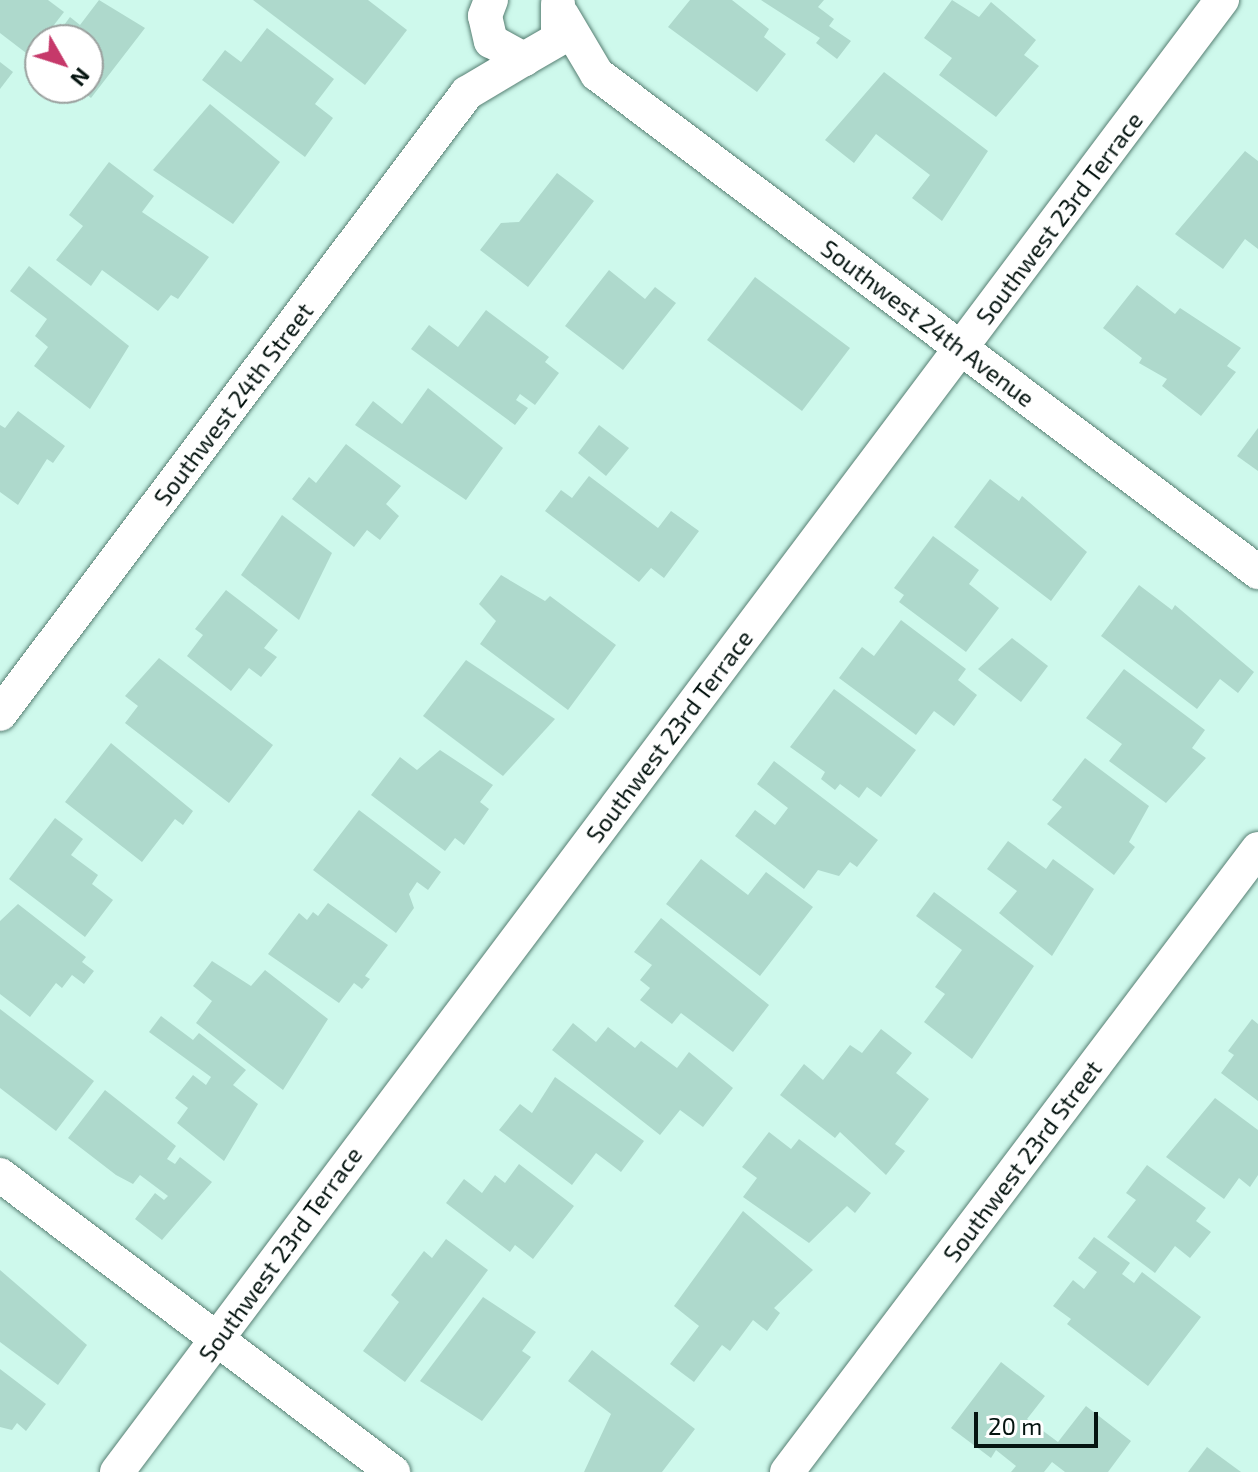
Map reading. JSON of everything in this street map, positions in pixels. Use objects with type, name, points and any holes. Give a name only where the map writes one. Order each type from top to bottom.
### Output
[{"type":"street","name":"Southwest 23rd Terrace","points":[[117,1472],[1222,0]]},
{"type":"street","name":"Southwest 24th Avenue","points":[[559,4],[597,74],[1258,572]]},
{"type":"street","points":[[532,57],[558,39],[559,4]]},
{"type":"street","name":"Southwest 24th Avenue","points":[[484,11],[500,51],[532,57],[583,76],[597,74]]},
{"type":"street","name":"Southwest 24th Street","points":[[467,93],[484,11]]},
{"type":"street","name":"Southwest 24th Street","points":[[0,714],[467,93],[532,57]]},
{"type":"street","name":"Southwest 23rd Street","points":[[787,1472],[1258,849]]},
{"type":"street","points":[[0,1175],[393,1472]]},
{"type":"building","points":[[0,0],[48,0],[64,12],[55,24],[24,24],[24,51],[0,33]]},
{"type":"building","points":[[99,0],[145,28],[104,81],[104,24],[81,24]]},
{"type":"building","points":[[253,0],[368,0],[407,30],[365,85]]},
{"type":"building","points":[[690,0],[732,0],[769,29],[764,37],[786,54],[757,92],[668,27]]},
{"type":"building","points":[[761,0],[824,0],[818,7],[834,19],[829,26],[851,41],[837,59],[816,43],[820,38]]},
{"type":"building","points":[[952,0],[979,17],[991,2],[1036,40],[1024,55],[1039,66],[996,117],[939,75],[952,58],[924,38]]},
{"type":"building","points":[[70,17],[79,24],[65,24]]},
{"type":"building","points":[[267,28],[334,79],[315,104],[333,118],[305,157],[202,80],[225,50],[241,62]]},
{"type":"building","points":[[0,62],[13,72],[0,89]]},
{"type":"building","points":[[884,72],[988,151],[942,221],[912,198],[930,175],[876,134],[854,163],[825,140]]},
{"type":"building","points":[[210,104],[280,162],[233,224],[153,170]]},
{"type":"building","points":[[1245,151],[1258,161],[1258,249],[1245,239],[1223,269],[1175,234]]},
{"type":"building","points":[[109,162],[154,196],[142,212],[209,257],[178,299],[171,295],[158,311],[102,270],[91,286],[56,260],[83,226],[69,215]]},
{"type":"building","points":[[557,173],[594,201],[528,287],[480,250],[501,223],[519,222]]},
{"type":"building","points":[[29,266],[129,346],[90,409],[34,366],[48,347],[35,336],[47,319],[10,291]]},
{"type":"building","points":[[609,270],[645,299],[655,287],[676,303],[623,370],[565,326]]},
{"type":"building","points":[[755,277],[850,348],[802,411],[707,340]]},
{"type":"building","points":[[1137,285],[1175,314],[1180,308],[1241,348],[1227,366],[1236,372],[1201,416],[1162,386],[1167,379],[1139,363],[1142,358],[1103,328]]},
{"type":"building","points":[[486,310],[549,357],[545,362],[559,373],[535,405],[520,394],[516,400],[528,408],[515,425],[411,349],[429,325],[458,347]]},
{"type":"building","points":[[428,388],[503,448],[466,500],[355,425],[373,401],[402,424]]},
{"type":"building","points":[[18,411],[65,446],[53,463],[47,459],[18,505],[0,492],[0,425],[5,428]]},
{"type":"building","points":[[599,425],[629,448],[606,476],[578,453]]},
{"type":"building","points":[[1258,428],[1258,471],[1237,456]]},
{"type":"building","points":[[346,444],[401,486],[386,504],[399,516],[380,540],[367,530],[354,547],[292,499],[309,477],[316,483]]},
{"type":"building","points":[[589,476],[658,528],[671,511],[699,531],[664,578],[651,568],[639,582],[545,511],[561,490],[572,498]]},
{"type":"building","points":[[990,479],[1019,501],[1022,496],[1087,552],[1051,601],[954,527]]},
{"type":"building","points":[[282,515],[332,553],[299,620],[241,575]]},
{"type":"building","points":[[933,536],[979,570],[969,584],[999,608],[966,652],[899,602],[904,595],[894,588]]},
{"type":"building","points":[[501,575],[545,601],[550,596],[616,645],[568,710],[480,644],[496,621],[479,604]]},
{"type":"building","points":[[1139,585],[1172,610],[1175,605],[1254,672],[1238,693],[1220,679],[1197,709],[1101,636]]},
{"type":"building","points":[[226,590],[278,630],[264,648],[277,657],[261,677],[249,668],[231,691],[187,656],[203,635],[195,629]]},
{"type":"building","points":[[901,620],[966,669],[958,680],[977,695],[954,726],[934,711],[916,735],[839,678],[862,647],[874,656]]},
{"type":"building","points":[[1012,638],[1048,666],[1021,702],[978,669]]},
{"type":"building","points":[[159,658],[273,745],[229,803],[125,723],[138,706],[125,696]]},
{"type":"building","points":[[466,660],[555,719],[503,776],[423,716]]},
{"type":"building","points":[[1124,669],[1205,730],[1192,748],[1206,758],[1166,803],[1109,761],[1122,744],[1086,718]]},
{"type":"building","points":[[834,689],[916,750],[881,797],[867,787],[859,798],[840,784],[835,790],[821,779],[825,772],[790,747]]},
{"type":"building","points":[[111,743],[193,811],[183,825],[175,819],[142,862],[65,802]]},
{"type":"building","points":[[440,750],[493,785],[480,802],[489,809],[464,845],[455,838],[445,851],[371,795],[400,757],[417,770]]},
{"type":"building","points":[[1085,758],[1149,806],[1129,842],[1135,847],[1114,875],[1047,824],[1062,807],[1052,800]]},
{"type":"building","points":[[774,761],[878,840],[857,867],[850,862],[839,876],[818,870],[804,889],[735,836],[755,810],[775,825],[788,808],[757,784]]},
{"type":"building","points":[[359,810],[441,872],[428,890],[417,882],[409,894],[414,908],[396,933],[313,870]]},
{"type":"building","points":[[55,818],[83,839],[71,855],[98,875],[92,884],[113,900],[85,937],[9,879]]},
{"type":"building","points":[[1008,841],[1046,869],[1053,859],[1094,889],[1052,956],[999,913],[1017,891],[987,869]]},
{"type":"building","points":[[701,859],[748,895],[766,872],[813,907],[760,976],[666,904]]},
{"type":"building","points":[[934,892],[1034,966],[972,1059],[924,1022],[945,994],[935,987],[962,950],[916,916]]},
{"type":"building","points":[[328,903],[388,945],[365,976],[370,979],[362,989],[354,983],[339,1003],[268,954],[299,913],[307,920],[313,912],[318,916]]},
{"type":"building","points":[[18,904],[86,957],[82,962],[94,971],[84,984],[72,975],[62,988],[56,983],[30,1017],[0,994],[0,921]]},
{"type":"building","points":[[661,918],[769,1005],[733,1052],[681,1013],[672,1024],[640,1000],[650,988],[640,980],[652,965],[634,952]]},
{"type":"building","points":[[212,961],[251,986],[265,970],[328,1019],[283,1090],[196,1023],[212,1001],[193,986]]},
{"type":"building","points":[[0,1009],[94,1081],[56,1131],[0,1088]]},
{"type":"building","points":[[161,1016],[193,1040],[199,1033],[246,1070],[233,1085],[258,1104],[224,1161],[177,1123],[188,1108],[175,1098],[193,1075],[206,1085],[211,1077],[149,1032]]},
{"type":"building","points":[[1252,1019],[1258,1024],[1258,1101],[1221,1073],[1234,1055],[1228,1051]]},
{"type":"building","points":[[573,1023],[596,1042],[608,1027],[635,1048],[641,1041],[677,1068],[689,1052],[733,1088],[703,1127],[680,1110],[660,1135],[552,1050]]},
{"type":"building","points":[[881,1029],[912,1053],[896,1073],[929,1099],[895,1144],[905,1151],[886,1175],[840,1132],[835,1138],[780,1095],[804,1064],[823,1080],[850,1045],[862,1053]]},
{"type":"building","points":[[555,1077],[644,1141],[621,1172],[596,1153],[572,1185],[499,1130],[520,1104],[532,1113]]},
{"type":"building","points":[[105,1090],[176,1146],[167,1159],[175,1164],[180,1157],[212,1182],[162,1240],[135,1219],[155,1193],[164,1200],[168,1196],[140,1175],[133,1184],[116,1175],[68,1138]]},
{"type":"building","points":[[1215,1098],[1258,1130],[1258,1175],[1250,1187],[1239,1178],[1224,1199],[1166,1157]]},
{"type":"building","points":[[769,1132],[791,1149],[799,1139],[871,1193],[855,1213],[847,1206],[809,1243],[743,1197],[757,1178],[742,1167]]},
{"type":"building","points":[[519,1164],[574,1206],[533,1259],[515,1245],[510,1252],[446,1203],[464,1179],[482,1193],[495,1175],[505,1183]]},
{"type":"building","points":[[1147,1165],[1206,1208],[1196,1221],[1211,1232],[1190,1258],[1175,1246],[1155,1273],[1107,1237],[1136,1200],[1126,1193]]},
{"type":"building","points":[[743,1211],[813,1270],[774,1308],[780,1313],[767,1331],[753,1320],[730,1351],[722,1345],[694,1382],[670,1364],[699,1326],[674,1306]]},
{"type":"building","points":[[1094,1237],[1130,1263],[1122,1274],[1134,1283],[1142,1272],[1201,1317],[1148,1386],[1067,1324],[1071,1319],[1053,1306],[1073,1280],[1084,1289],[1097,1272],[1078,1258]]},
{"type":"building","points":[[446,1239],[488,1270],[405,1382],[363,1351],[399,1302],[391,1295],[424,1251],[432,1258]]},
{"type":"building","points":[[0,1270],[87,1345],[58,1385],[0,1342]]},
{"type":"building","points":[[483,1297],[536,1332],[522,1351],[531,1357],[482,1421],[420,1381]]},
{"type":"building","points":[[592,1350],[695,1429],[662,1472],[584,1472],[611,1414],[568,1381]]},
{"type":"building","points":[[1001,1362],[1045,1396],[1027,1419],[1058,1442],[1086,1406],[1131,1441],[1108,1472],[1065,1472],[1052,1462],[1044,1472],[1011,1472],[1016,1466],[996,1450],[991,1458],[951,1428]]},
{"type":"building","points":[[0,1369],[46,1404],[26,1431],[17,1423],[12,1430],[0,1427]]},
{"type":"building","points":[[1207,1447],[1241,1472],[1188,1472]]}]
